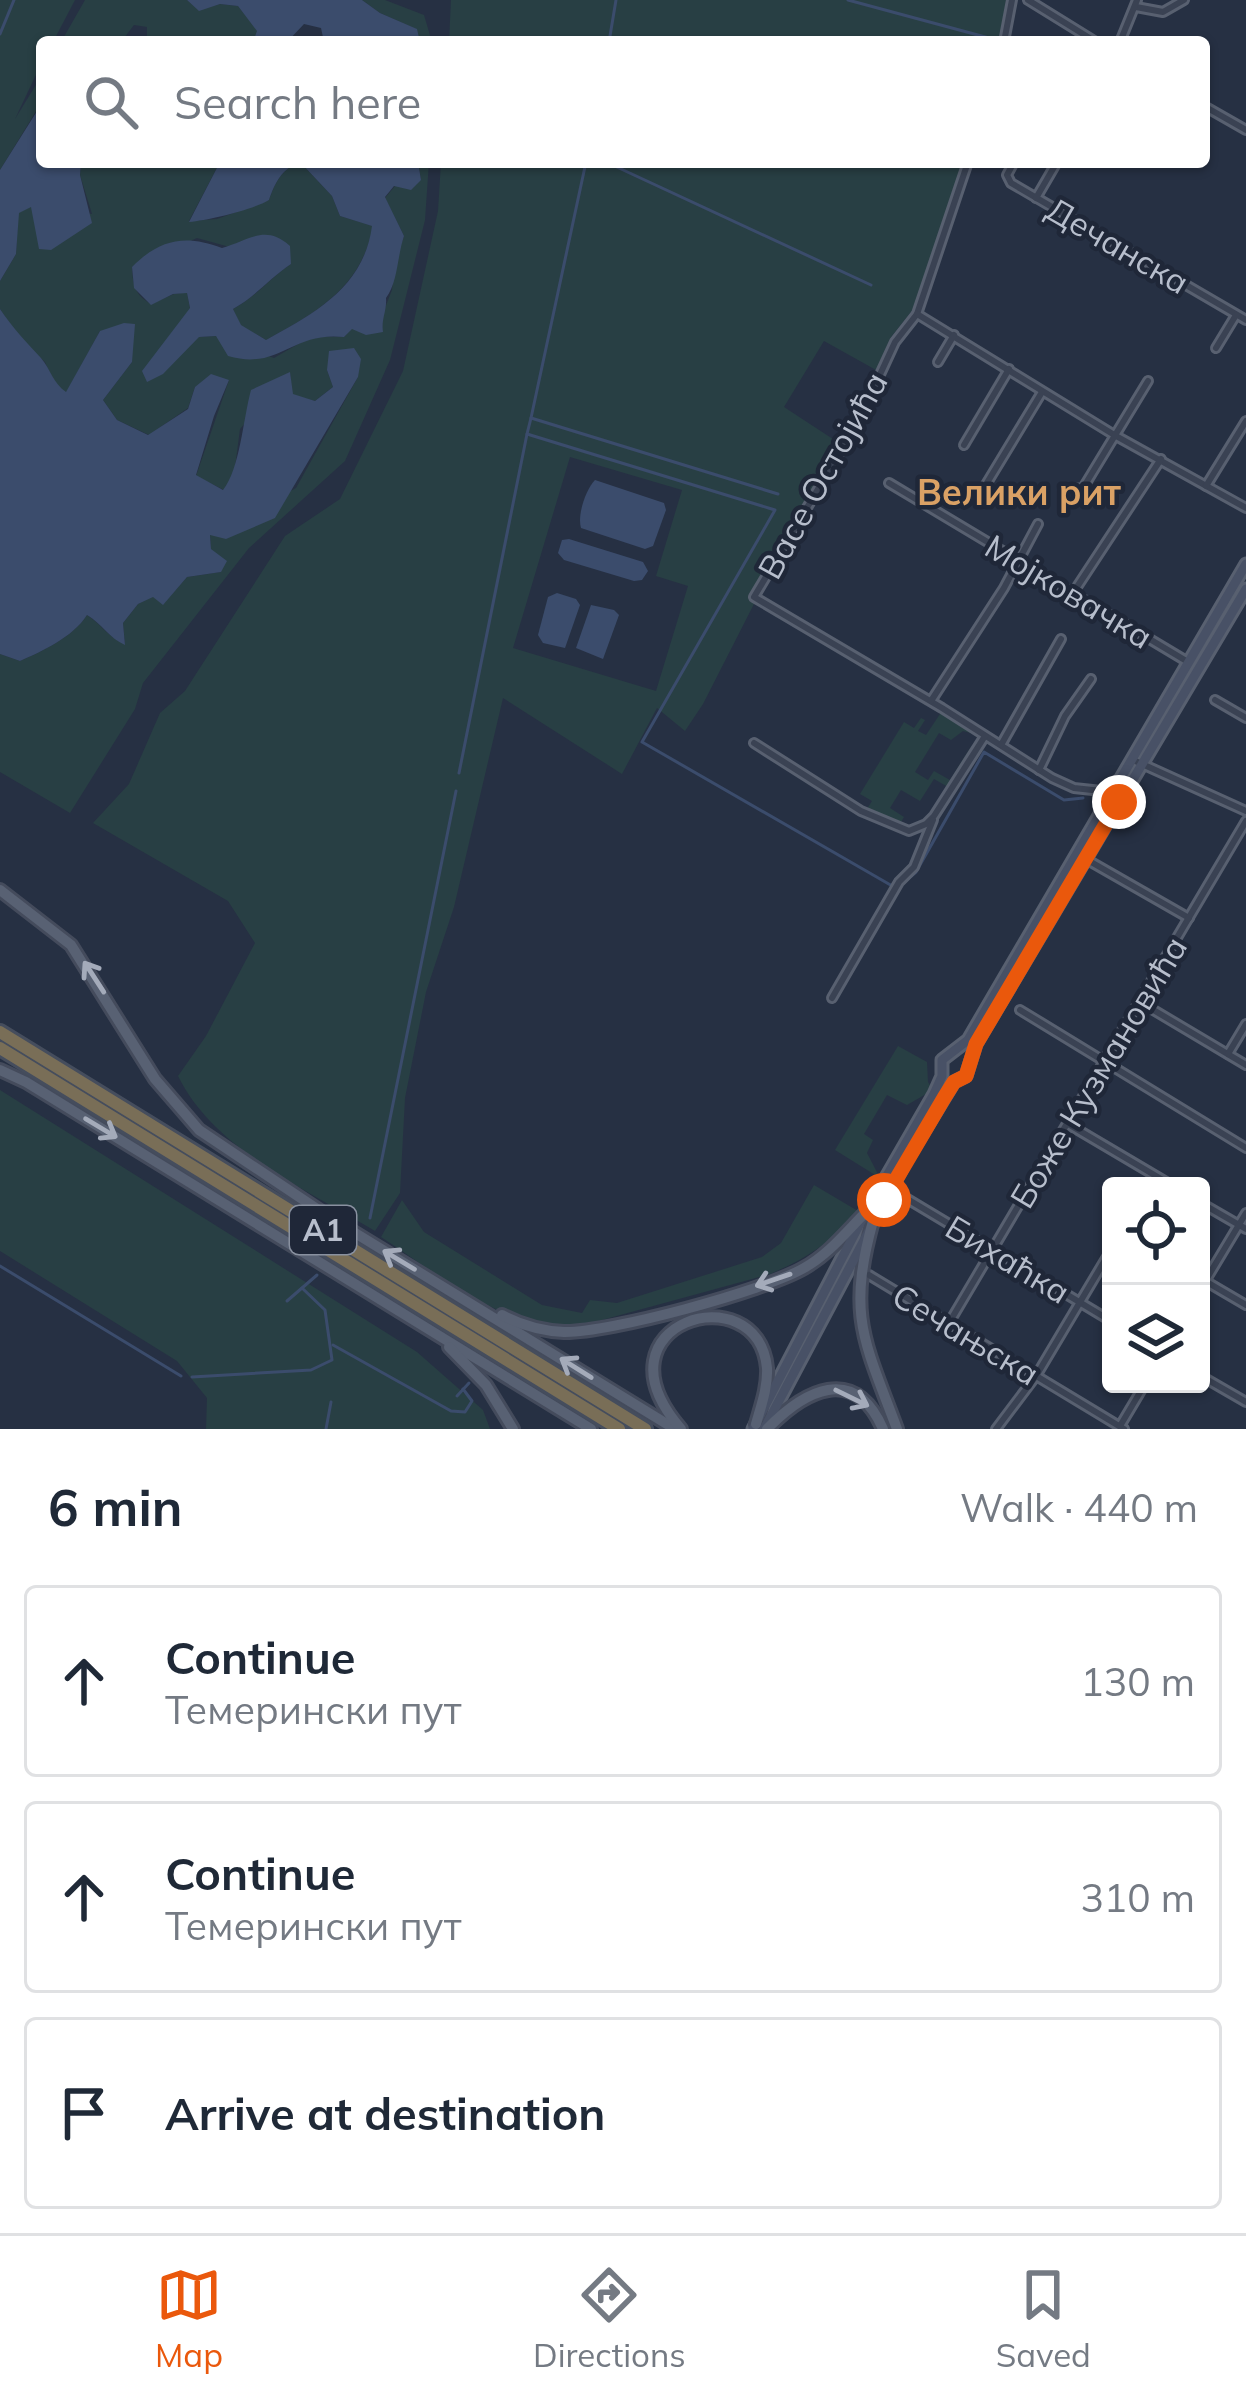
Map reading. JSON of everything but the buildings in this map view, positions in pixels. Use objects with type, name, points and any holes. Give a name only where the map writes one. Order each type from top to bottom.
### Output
[{"type":"highway","name":"A1","points":[[0,1032],[645,1429]]},
{"type":"highway","name":"A1","points":[[0,1048],[619,1429]]},
{"type":"main road","points":[[469,1302],[546,1330],[607,1328],[794,1274],[869,1216],[954,1082],[966,1076],[968,1063],[1246,563]]},
{"type":"main road","points":[[760,1428],[942,1076],[941,1063],[968,1040],[1111,793],[1136,762],[1246,589]]},
{"type":"main road","points":[[0,890],[71,945],[155,1079],[199,1130],[328,1217],[678,1429]]},
{"type":"main road","points":[[954,1053],[968,1063]]},
{"type":"main road","points":[[0,1070],[591,1429]]},
{"type":"main road","points":[[942,1076],[954,1082]]},
{"type":"main road","points":[[869,1216],[859,1280],[860,1322],[898,1429]]},
{"type":"main road","points":[[678,1429],[656,1396],[653,1362],[671,1331],[705,1317],[737,1323],[761,1348],[767,1375],[760,1428]]},
{"type":"main road","points":[[431,1330],[486,1385],[513,1429]]},
{"type":"main road","points":[[760,1428],[800,1399],[828,1389],[863,1400],[883,1429]]},
{"type":"street","points":[[1005,36],[1012,0]]},
{"type":"street","points":[[1028,0],[1084,36]]},
{"type":"street","points":[[1123,36],[1137,4],[1163,12],[1184,0]]},
{"type":"street","points":[[1210,109],[1246,130]]},
{"type":"street","points":[[966,168],[917,314],[1116,436],[1246,508]]},
{"type":"street","name":"Дечанска","points":[[1012,168],[1007,179],[1036,198],[1246,320]]},
{"type":"street","points":[[1036,198],[1054,168]]},
{"type":"street","name":"Васе Остојића","points":[[917,314],[895,342],[859,420],[754,597],[1040,770],[1073,788],[1111,793]]},
{"type":"street","points":[[1216,348],[1236,315]]},
{"type":"street","points":[[938,362],[954,335]]},
{"type":"street","points":[[964,446],[1009,369]]},
{"type":"street","points":[[1075,489],[1083,488],[1148,381]]},
{"type":"street","points":[[979,496],[1043,391]]},
{"type":"street","points":[[1206,486],[1246,421]]},
{"type":"street","points":[[1073,593],[1161,459]]},
{"type":"street","name":"Мојковачка","points":[[889,483],[1188,662]]},
{"type":"street","points":[[931,701],[1038,524]]},
{"type":"street","points":[[1000,746],[1061,639]]},
{"type":"street","points":[[1040,770],[1065,716],[1091,679]]},
{"type":"street","points":[[1215,700],[1246,718]]},
{"type":"street","points":[[832,998],[897,886],[920,856],[933,817],[985,736]]},
{"type":"street","points":[[754,743],[890,826],[909,831],[933,817]]},
{"type":"street","points":[[1136,762],[1246,812]]},
{"type":"street","name":"Боже Кузмановића","points":[[949,1323],[1246,821]]},
{"type":"street","points":[[1084,858],[1189,918]]},
{"type":"street","points":[[1140,1002],[1246,1065]]},
{"type":"street","points":[[1020,1010],[1246,1148]]},
{"type":"street","points":[[1228,1054],[1246,1024]]},
{"type":"street","points":[[1068,1124],[1158,1177]]},
{"type":"street","name":"Бихаћка","points":[[904,1197],[1102,1315]]},
{"type":"street","points":[[1210,1208],[1242,1227]]},
{"type":"street","points":[[1210,1275],[1242,1227],[1246,1213]]},
{"type":"street","points":[[996,1429],[1036,1376],[1102,1265]]},
{"type":"street","name":"Сечањска","points":[[869,1276],[1120,1427]]},
{"type":"street","points":[[1210,1288],[1246,1305]]},
{"type":"street","points":[[1210,1381],[1246,1402]]},
{"type":"street","points":[[1120,1427],[1140,1393]]},
{"type":"green space","points":[[0,0],[75,0],[56,36],[36,36],[36,75],[15,119],[36,85],[36,111],[0,170]]},
{"type":"green space","points":[[85,0],[187,0],[199,10],[220,4],[238,6],[258,31],[256,36],[147,36],[147,27],[134,25],[126,36],[64,36]]},
{"type":"green space","points":[[362,0],[385,0],[424,15],[430,36],[418,36],[416,29]]},
{"type":"green space","points":[[451,0],[1006,0],[1001,36],[449,36]]},
{"type":"green space","points":[[81,168],[217,168],[189,221],[217,219],[269,200],[284,172],[306,168],[332,196],[340,216],[373,226],[359,266],[334,296],[266,340],[240,325],[233,309],[291,264],[197,238],[132,267],[136,289],[146,301],[151,304],[187,292],[190,309],[143,371],[148,381],[198,337],[216,336],[274,358],[312,336],[344,337],[352,328],[381,318],[404,236],[385,198],[395,186],[421,180],[419,168],[429,168],[425,220],[390,360],[345,461],[249,548],[143,683],[135,709],[70,813],[0,772],[0,654],[20,661],[29,657],[66,637],[87,615],[125,644],[123,623],[138,604],[153,596],[163,604],[187,577],[221,572],[210,534],[296,488],[358,377],[327,370],[333,387],[315,401],[292,395],[290,373],[240,429],[234,475],[224,490],[196,476],[229,380],[195,387],[188,408],[149,435],[117,420],[103,400],[132,362],[100,331],[66,393],[55,385],[45,362],[20,339],[0,309],[0,281],[16,254],[18,213],[31,206],[92,214]]},
{"type":"green space","points":[[441,168],[961,168],[915,307],[891,337],[876,370],[824,341],[784,407],[839,443],[685,731],[657,708],[622,774],[503,698],[454,907],[426,992],[405,1098],[400,1193],[375,1231],[265,1166],[215,1126],[194,1102],[178,1076],[206,1036],[255,943],[228,901],[93,823],[129,784],[160,713],[185,691],[285,536],[340,499],[403,371],[438,211]],"holes":[[[570,457],[682,490],[656,576],[688,586],[656,691],[513,648]]]},
{"type":"green space","points":[[942,711],[978,735],[963,731],[951,740],[939,733],[915,772],[928,780],[934,771],[950,780],[973,743],[948,787],[934,779],[920,801],[901,790],[890,808],[904,817],[901,822],[867,809],[872,801],[860,794],[904,722],[914,728],[921,718],[925,720],[918,731],[926,735]]},
{"type":"green space","points":[[898,1046],[927,1062],[933,1090],[907,1105],[887,1095],[864,1134],[873,1140],[867,1153],[880,1178],[835,1150]]},
{"type":"green space","points":[[0,1090],[417,1352],[483,1410],[490,1429],[206,1429],[207,1398],[177,1361],[0,1251]]},
{"type":"green space","points":[[814,1185],[858,1211],[807,1255],[770,1274],[577,1325],[540,1325],[513,1317],[454,1286],[381,1237],[402,1200],[424,1232],[542,1305],[582,1313],[590,1300],[617,1303],[762,1257],[781,1243]]},
{"type":"water","points":[[187,0],[362,0],[417,29],[419,36],[323,36],[321,28],[304,24],[293,36],[255,36],[257,31],[238,6],[220,4],[199,11]]},
{"type":"water","points":[[36,113],[36,168],[81,168],[92,223],[51,250],[39,249],[31,207],[19,213],[16,254],[0,281],[0,170]]},
{"type":"water","points":[[217,168],[290,168],[269,200],[189,222]]},
{"type":"water","points":[[306,168],[419,168],[421,180],[411,190],[394,186],[385,197],[404,236],[386,298],[383,332],[366,335],[352,329],[344,337],[311,340],[261,359],[228,356],[216,336],[199,337],[163,374],[147,382],[142,371],[190,308],[187,293],[151,305],[134,288],[132,267],[153,250],[174,242],[196,241],[222,248],[265,235],[281,239],[290,246],[291,264],[233,309],[241,325],[266,340],[334,296],[359,266],[372,226],[340,216],[332,196]]},
{"type":"water","points":[[0,309],[66,392],[100,331],[135,324],[132,362],[103,400],[117,420],[148,435],[188,409],[195,387],[211,374],[229,380],[196,475],[223,490],[237,457],[251,390],[290,372],[293,394],[315,401],[333,387],[327,370],[329,351],[354,348],[361,359],[358,377],[275,518],[226,539],[210,535],[211,549],[227,561],[221,572],[187,577],[163,605],[153,597],[138,604],[123,623],[125,645],[87,615],[66,637],[20,661],[0,654]]},
{"type":"water","points":[[595,480],[664,503],[666,510],[653,546],[645,549],[581,528],[583,502]]},
{"type":"water","points":[[562,540],[643,562],[648,571],[642,580],[634,581],[564,560],[558,553]]},
{"type":"water","points":[[557,593],[580,605],[565,648],[543,643],[538,635],[548,597]]},
{"type":"water","points":[[591,605],[619,615],[603,659],[576,648]]},
{"type":"waterway","points":[[0,34],[14,0]]},
{"type":"waterway","points":[[610,36],[616,0]]},
{"type":"waterway","points":[[848,0],[982,36]]},
{"type":"waterway","points":[[585,168],[531,418],[778,494]]},
{"type":"waterway","points":[[619,168],[871,285]]},
{"type":"waterway","points":[[531,418],[527,434],[775,510],[642,742],[894,887]]},
{"type":"waterway","points":[[459,773],[527,434]]},
{"type":"waterway","points":[[903,883],[916,872],[984,752],[1064,800],[1083,798]]},
{"type":"waterway","points":[[370,1218],[456,791]]},
{"type":"waterway","points":[[0,1266],[181,1376]]},
{"type":"waterway","points":[[287,1301],[317,1275]]},
{"type":"waterway","points":[[192,1377],[311,1370],[332,1360],[325,1310],[302,1288]]},
{"type":"waterway","points":[[333,1345],[451,1411],[465,1412],[472,1401],[463,1389]]},
{"type":"waterway","points":[[457,1396],[469,1383]]},
{"type":"waterway","points":[[326,1429],[331,1402]]},
{"type":"district","name":"Велики рит","points":[[1019,491]]},
{"type":"route","points":[[884,1200],[954,1082],[966,1076],[976,1044],[1119,802]]}]
